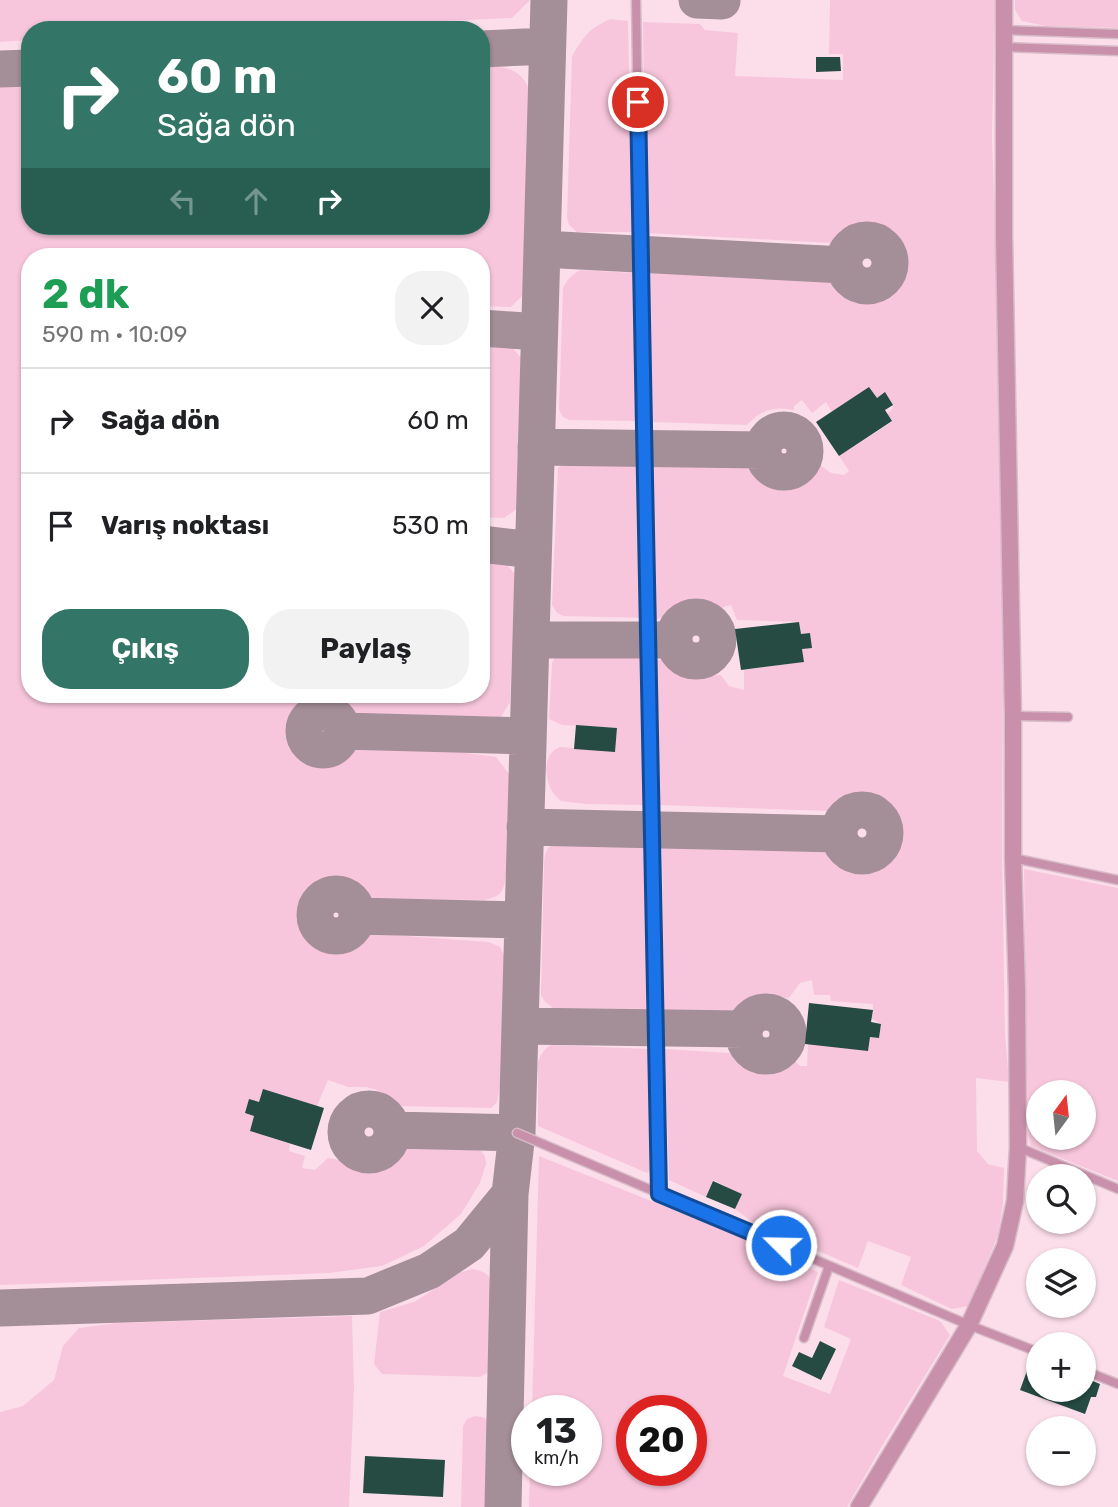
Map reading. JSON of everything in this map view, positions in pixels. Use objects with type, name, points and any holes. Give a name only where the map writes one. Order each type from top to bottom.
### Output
[{"type":"street","points":[[859,1507],[969,1325],[1005,1246],[1014,1201],[1018,1147],[1017,990],[1004,236],[1004,0]]},
{"type":"lane","points":[[636,0],[659,1194]]},
{"type":"lane","points":[[1004,30],[1118,34]]},
{"type":"lane","points":[[1004,47],[1118,51]]},
{"type":"lane","points":[[1013,716],[1068,717]]},
{"type":"lane","points":[[1013,858],[1118,880]]},
{"type":"lane","points":[[517,1133],[1026,1347]]},
{"type":"lane","points":[[1018,1147],[1118,1189]]},
{"type":"lane","points":[[804,1339],[829,1266]]},
{"type":"lane","points":[[1096,1375],[1118,1384]]},
{"type":"shaded area","points":[[0,0],[530,0],[512,18],[448,21],[21,21],[21,41],[0,42]]},
{"type":"shaded area","points":[[830,0],[995,0],[992,138],[999,324],[1002,849],[1005,1034],[1009,1082],[976,1078],[977,1151],[988,1164],[1004,1168],[1003,1204],[998,1235],[969,1306],[952,1309],[901,1285],[911,1257],[868,1241],[858,1268],[754,1223],[735,1209],[742,1194],[713,1180],[706,1197],[669,1180],[665,1049],[730,1053],[748,1068],[762,1071],[780,1068],[793,1059],[800,1066],[807,1066],[808,1044],[879,1038],[881,1024],[872,1019],[873,1004],[831,1001],[830,995],[814,995],[812,980],[800,983],[789,998],[763,997],[746,1001],[732,1011],[664,1010],[662,846],[833,850],[849,861],[867,864],[882,857],[892,839],[896,838],[896,825],[890,824],[888,813],[873,801],[866,800],[854,801],[833,816],[828,811],[660,805],[656,660],[668,659],[672,669],[697,676],[721,675],[729,686],[744,690],[744,670],[804,662],[802,649],[812,647],[810,633],[801,634],[799,622],[737,620],[731,605],[720,611],[694,601],[684,603],[654,620],[651,463],[746,466],[767,482],[779,483],[801,477],[820,465],[831,473],[844,475],[849,471],[839,456],[892,422],[887,414],[893,408],[884,394],[832,412],[826,402],[812,413],[802,400],[794,406],[794,410],[768,410],[747,425],[650,422],[647,273],[838,280],[851,290],[867,294],[879,289],[896,269],[901,269],[900,255],[895,253],[894,242],[887,234],[876,230],[854,232],[838,248],[832,248],[831,243],[646,233],[643,22],[700,24],[705,30],[738,33],[735,76],[843,80],[843,54],[829,54]]},
{"type":"shaded area","points":[[1015,0],[1118,0],[1118,28],[1046,26],[1022,21],[1015,10]]},
{"type":"shaded area","points":[[610,19],[628,21],[632,232],[577,232],[569,225],[567,217],[572,56],[587,34]]},
{"type":"shaded area","points":[[490,67],[506,68],[519,74],[532,96],[523,295],[511,307],[490,306],[490,248],[21,248],[21,703],[309,703],[298,714],[294,724],[290,724],[290,738],[294,739],[297,751],[312,761],[331,762],[350,747],[460,752],[496,757],[509,774],[506,875],[498,895],[484,900],[365,899],[348,887],[332,883],[317,889],[305,907],[301,908],[300,922],[306,923],[311,936],[320,944],[332,948],[349,946],[364,933],[489,942],[500,947],[505,957],[502,1076],[497,1102],[491,1108],[398,1106],[377,1090],[348,1087],[328,1080],[317,1106],[263,1090],[259,1102],[245,1113],[254,1116],[250,1131],[290,1144],[289,1151],[305,1156],[302,1168],[315,1170],[328,1158],[361,1164],[382,1159],[396,1146],[480,1150],[485,1156],[486,1164],[480,1183],[461,1214],[424,1246],[382,1266],[329,1273],[0,1285],[0,86],[21,85],[21,235],[490,235]]},
{"type":"shaded area","points":[[580,270],[635,273],[636,421],[569,420],[563,417],[559,410],[563,288]]},
{"type":"shaded area","points":[[490,344],[510,345],[523,360],[517,509],[504,518],[490,517]]},
{"type":"shaded area","points":[[569,459],[637,461],[642,618],[564,616],[557,613],[552,605],[558,468]]},
{"type":"shaded area","points":[[490,558],[501,558],[515,574],[510,702],[501,717],[352,714],[342,703],[490,703]]},
{"type":"shaded area","points":[[557,655],[642,657],[645,805],[561,801],[551,789],[547,776],[548,759],[560,747],[615,751],[617,728],[562,725],[549,719],[552,663]]},
{"type":"shaded area","points":[[561,840],[647,844],[650,1009],[553,1008],[541,995],[544,862],[548,848]]},
{"type":"shaded area","points":[[1024,869],[1118,888],[1118,1181],[1096,1172],[1096,1164],[1076,1164],[1041,1150],[1096,1150],[1096,1080],[1027,1080]]},
{"type":"shaded area","points":[[551,1045],[650,1049],[653,1168],[647,1173],[538,1126],[538,1062],[543,1052]]},
{"type":"shaded area","points":[[539,1156],[746,1239],[818,1272],[783,1376],[830,1394],[851,1339],[824,1327],[839,1280],[940,1321],[950,1335],[847,1507],[529,1507],[530,1486],[602,1486],[602,1395],[532,1395]]},
{"type":"shaded area","points":[[473,1269],[487,1275],[493,1287],[494,1334],[489,1372],[480,1377],[382,1374],[374,1364],[380,1312],[414,1302],[461,1272]]},
{"type":"shaded area","points":[[352,1316],[354,1388],[349,1507],[0,1507],[0,1412],[23,1406],[54,1380],[63,1346],[79,1328],[117,1323]]},
{"type":"shaded area","points":[[475,1416],[489,1420],[491,1430],[489,1507],[461,1507],[463,1426],[467,1419]]},
{"type":"building","points":[[816,57],[840,57],[841,71],[816,72]]},
{"type":"building","points":[[869,387],[877,398],[885,392],[893,405],[885,410],[892,421],[839,456],[816,422]]},
{"type":"building","points":[[799,622],[801,634],[810,633],[812,648],[802,649],[804,662],[741,670],[735,629]]},
{"type":"building","points":[[576,725],[617,728],[615,752],[574,749]]},
{"type":"building","points":[[809,1003],[873,1010],[871,1022],[881,1024],[879,1038],[870,1037],[868,1051],[805,1044]]},
{"type":"building","points":[[263,1089],[324,1108],[311,1150],[250,1131],[254,1116],[245,1113],[249,1099],[259,1102]]},
{"type":"building","points":[[713,1181],[742,1194],[735,1209],[706,1197]]},
{"type":"building","points":[[820,1341],[836,1349],[821,1380],[792,1366],[799,1352],[812,1358]]},
{"type":"building","points":[[1026,1374],[1026,1392],[1020,1390]]},
{"type":"building","points":[[1052,1402],[1089,1402],[1085,1414]]},
{"type":"building","points":[[365,1456],[445,1460],[443,1497],[363,1493]]},
{"type":"taxiway","points":[[503,1507],[510,1194],[517,1133],[549,0]]},
{"type":"taxiway","points":[[697,0],[722,1]]},
{"type":"taxiway","points":[[490,49],[547,46]]},
{"type":"taxiway","points":[[0,69],[21,68]]},
{"type":"taxiway","points":[[867,240],[883,247],[890,263],[883,279],[867,286],[851,279],[844,263],[851,247],[867,240]]},
{"type":"taxiway","points":[[542,249],[844,265]]},
{"type":"taxiway","points":[[490,329],[539,332]]},
{"type":"taxiway","points":[[784,430],[799,436],[805,451],[799,466],[784,472],[769,466],[763,451],[769,436],[784,430]]},
{"type":"taxiway","points":[[536,447],[762,450]]},
{"type":"taxiway","points":[[490,545],[533,550]]},
{"type":"taxiway","points":[[696,617],[712,623],[718,639],[712,655],[696,661],[680,655],[674,639],[680,623],[696,617]]},
{"type":"taxiway","points":[[531,640],[673,640]]},
{"type":"taxiway","points":[[323,712],[336,718],[342,731],[336,744],[323,750],[310,744],[304,731],[310,718],[323,712]]},
{"type":"taxiway","points":[[342,731],[528,736]]},
{"type":"taxiway","points":[[862,810],[878,817],[885,833],[878,849],[862,856],[846,849],[839,833],[846,817],[862,810]]},
{"type":"taxiway","points":[[525,827],[839,834]]},
{"type":"taxiway","points":[[336,894],[351,900],[357,915],[351,930],[336,936],[321,930],[315,915],[321,900],[336,894]]},
{"type":"taxiway","points":[[357,916],[523,920]]},
{"type":"taxiway","points":[[766,1012],[775,1013],[782,1018],[787,1025],[788,1034],[787,1043],[782,1050],[775,1055],[766,1056],[757,1055],[750,1050],[745,1043],[744,1034],[745,1025],[750,1018],[757,1013],[766,1012]]},
{"type":"taxiway","points":[[520,1026],[743,1029]]},
{"type":"taxiway","points":[[369,1109],[386,1115],[392,1132],[386,1149],[369,1155],[352,1149],[346,1132],[352,1115],[369,1109]]},
{"type":"taxiway","points":[[393,1130],[517,1133]]},
{"type":"taxiway","points":[[0,1308],[368,1296],[429,1271],[469,1244],[510,1194]]},
{"type":"route","points":[[638,102],[659,1194],[781,1245]]}]
